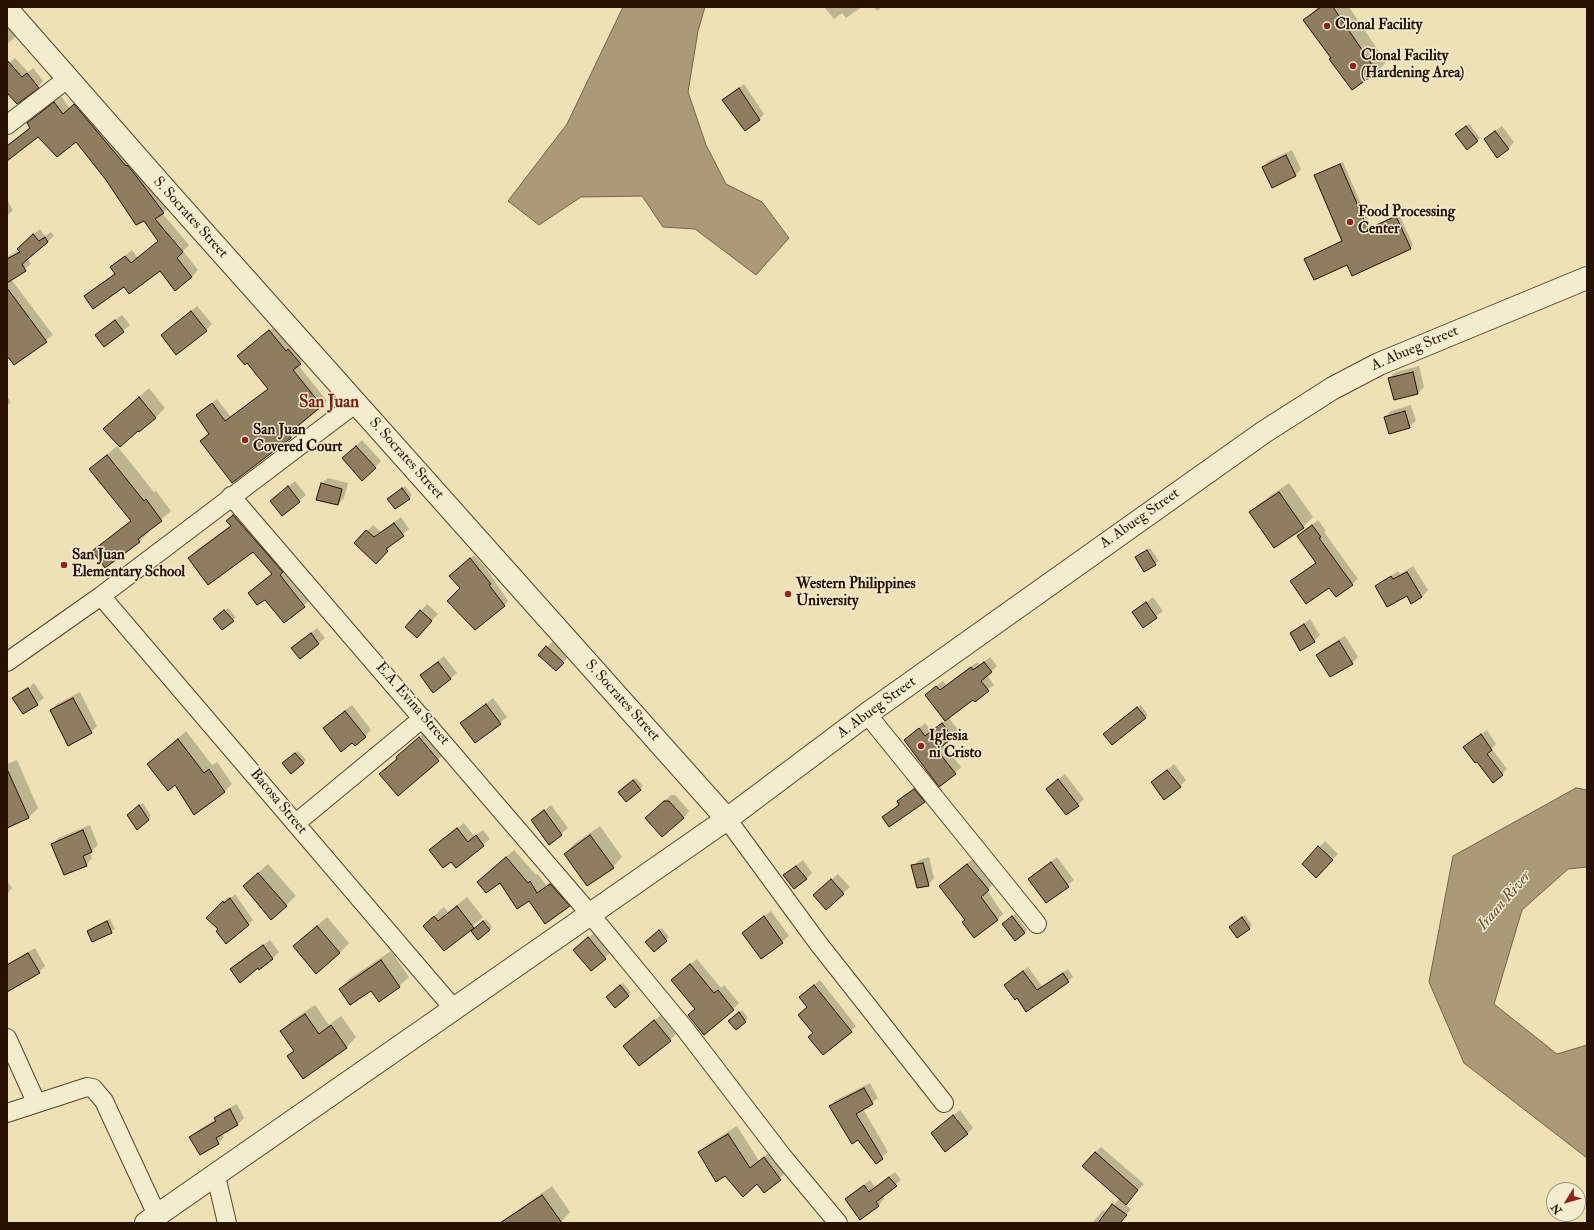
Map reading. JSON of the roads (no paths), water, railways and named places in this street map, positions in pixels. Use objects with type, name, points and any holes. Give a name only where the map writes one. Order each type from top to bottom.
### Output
[{"type":"street","name":"S. Socrates Street","points":[[7,9],[67,79],[727,819]]},
{"type":"street","points":[[7,125],[67,79]]},
{"type":"street","name":"A. Abueg Street","points":[[152,1219],[216,1176],[727,819],[867,714],[1118,534],[1264,432],[1333,388],[1409,350],[1587,278]]},
{"type":"street","points":[[7,662],[101,596],[356,402]]},
{"type":"street","name":"E.A. Evina Street","points":[[231,496],[590,914],[685,1028],[783,1157],[838,1223]]},
{"type":"street","name":"Bacosa Street","points":[[101,596],[454,1009]]},
{"type":"street","points":[[867,714],[1037,924]]},
{"type":"street","points":[[296,823],[423,718]]},
{"type":"street","points":[[727,819],[818,943],[944,1103]]},
{"type":"street","points":[[7,1038],[36,1102]]},
{"type":"street","points":[[7,1113],[36,1102],[87,1087],[93,1088],[98,1092],[152,1219]]},
{"type":"street","points":[[216,1176],[228,1223]]},
{"type":"water","points":[[623,7],[705,7],[698,31],[688,92],[706,145],[726,184],[762,202],[789,238],[756,275],[695,229],[663,227],[642,196],[581,197],[539,225],[508,201],[567,124]]},
{"type":"water","name":"Iraan River","points":[[1576,788],[1587,790],[1587,867],[1568,869],[1522,910],[1494,1004],[1557,1054],[1587,1045],[1587,1158],[1464,1063],[1429,982],[1453,856]]},
{"type":"place","name":"Clonal Facility","points":[[1327,26]]},
{"type":"place","name":"Clonal Facility (Hardening Area)","points":[[1353,66]]},
{"type":"place","name":"Food Processing Center","points":[[1350,222]]},
{"type":"place","name":"San Juan Covered Court","points":[[245,440]]},
{"type":"place","name":"San Juan Elementary School","points":[[64,565]]},
{"type":"place","name":"Western Philippines University","points":[[788,594]]},
{"type":"place","name":"Iglesia ni Cristo","points":[[921,746]]},
{"type":"district","name":"San Juan","points":[[329,403]]}]
